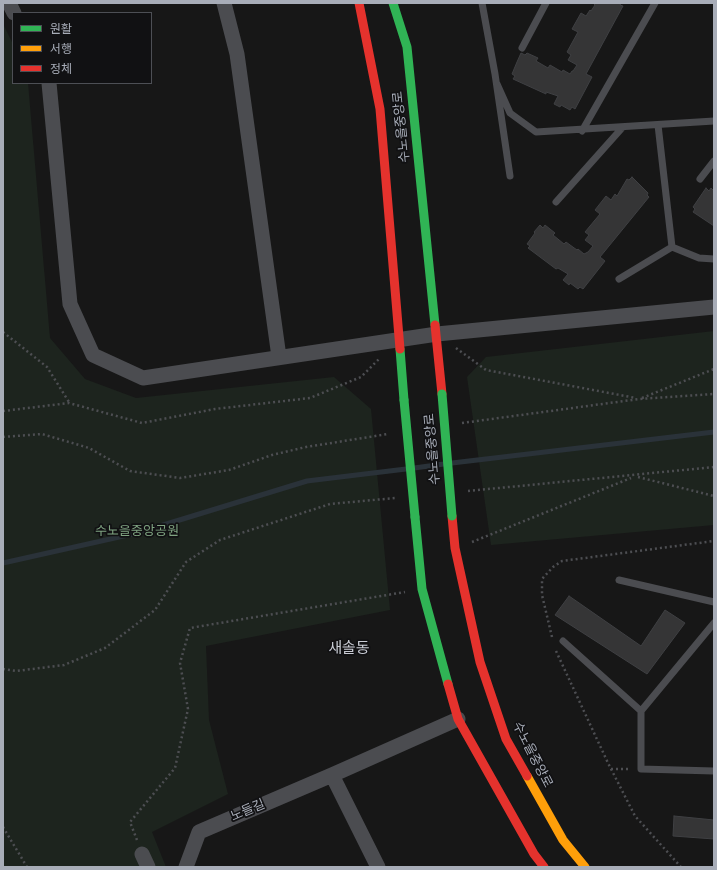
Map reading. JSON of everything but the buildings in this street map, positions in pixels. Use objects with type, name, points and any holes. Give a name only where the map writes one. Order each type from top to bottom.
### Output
[{"type":"main road","name":"수노을중앙로","points":[[359,3],[380,109],[398,340],[422,589],[458,719],[534,854],[544,867]]},
{"type":"main road","name":"수노을중앙로","points":[[393,3],[407,47],[437,334],[455,548],[480,662],[506,739],[563,840],[585,867]]},
{"type":"street","points":[[3,5],[8,3],[13,12]]},
{"type":"street","points":[[224,3],[237,54],[279,357]]},
{"type":"street","points":[[49,84],[70,304],[93,355],[143,378],[437,334],[714,307]]},
{"type":"street","name":"노들길","points":[[186,867],[199,832],[458,719]]},
{"type":"street","points":[[332,775],[378,867]]},
{"type":"lane","points":[[482,3],[497,84],[510,176]]},
{"type":"lane","points":[[522,48],[546,3]]},
{"type":"lane","points":[[582,131],[655,3]]},
{"type":"lane","points":[[497,84],[510,112],[536,132],[582,131],[714,121]]},
{"type":"lane","points":[[658,125],[672,247]]},
{"type":"lane","points":[[556,202],[622,128]]},
{"type":"lane","points":[[700,179],[714,161]]},
{"type":"lane","points":[[672,247],[699,258],[714,260]]},
{"type":"lane","points":[[618,278],[672,247]]},
{"type":"lane","points":[[619,580],[714,602]]},
{"type":"lane","points":[[714,622],[641,711],[641,769],[714,771]]},
{"type":"lane","points":[[563,641],[641,711]]},
{"type":"path","points":[[3,332],[47,367],[69,403]]},
{"type":"path","points":[[437,334],[486,370],[639,399],[714,369]]},
{"type":"path","points":[[3,411],[69,403],[142,423],[214,409],[310,398],[361,377],[398,340]]},
{"type":"path","points":[[454,424],[639,399],[714,394]]},
{"type":"path","points":[[3,437],[42,434],[89,448],[130,471],[180,478],[229,470],[272,455],[306,447],[392,434]]},
{"type":"path","points":[[463,492],[714,467]]},
{"type":"path","points":[[455,548],[635,476],[714,496]]},
{"type":"path","points":[[3,669],[16,671],[64,665],[104,648],[155,610],[186,562],[220,540],[330,504],[400,497]]},
{"type":"path","points":[[145,860],[130,822],[175,768],[188,709],[180,663],[190,628],[422,589]]},
{"type":"path","points":[[611,769],[641,769]]},
{"type":"path","points":[[3,827],[27,867]]},
{"type":"green space","name":"수노을중앙공원","points":[[3,24],[12,42],[12,84],[28,84],[50,338],[85,379],[136,398],[334,377],[371,409],[390,610],[206,646],[209,720],[228,794],[152,832],[166,867],[3,867]]},
{"type":"green space","points":[[714,331],[714,525],[491,545],[467,377],[486,357]]},
{"type":"waterway","points":[[452,463],[714,432]]},
{"type":"waterway","points":[[414,468],[444,464]]},
{"type":"waterway","points":[[3,563],[137,533],[307,481],[406,469]]},
{"type":"traffic: fast","points":[[393,3],[407,47],[435,325]]},
{"type":"traffic: fast","points":[[400,349],[404,400]]},
{"type":"traffic: fast","points":[[442,394],[452,516]]},
{"type":"traffic: fast","points":[[404,400],[415,517]]},
{"type":"traffic: fast","points":[[415,517],[422,589],[448,684]]},
{"type":"traffic: slow","points":[[527,776],[563,840],[585,867]]},
{"type":"traffic: jam","points":[[359,3],[380,109],[400,349]]},
{"type":"traffic: jam","points":[[435,325],[442,394]]},
{"type":"traffic: jam","points":[[452,516],[455,548],[480,662],[506,739],[527,776]]},
{"type":"traffic: jam","points":[[448,684],[458,719],[534,854],[544,867]]},
{"type":"district","name":"새솔동","points":[[349,649]]}]
